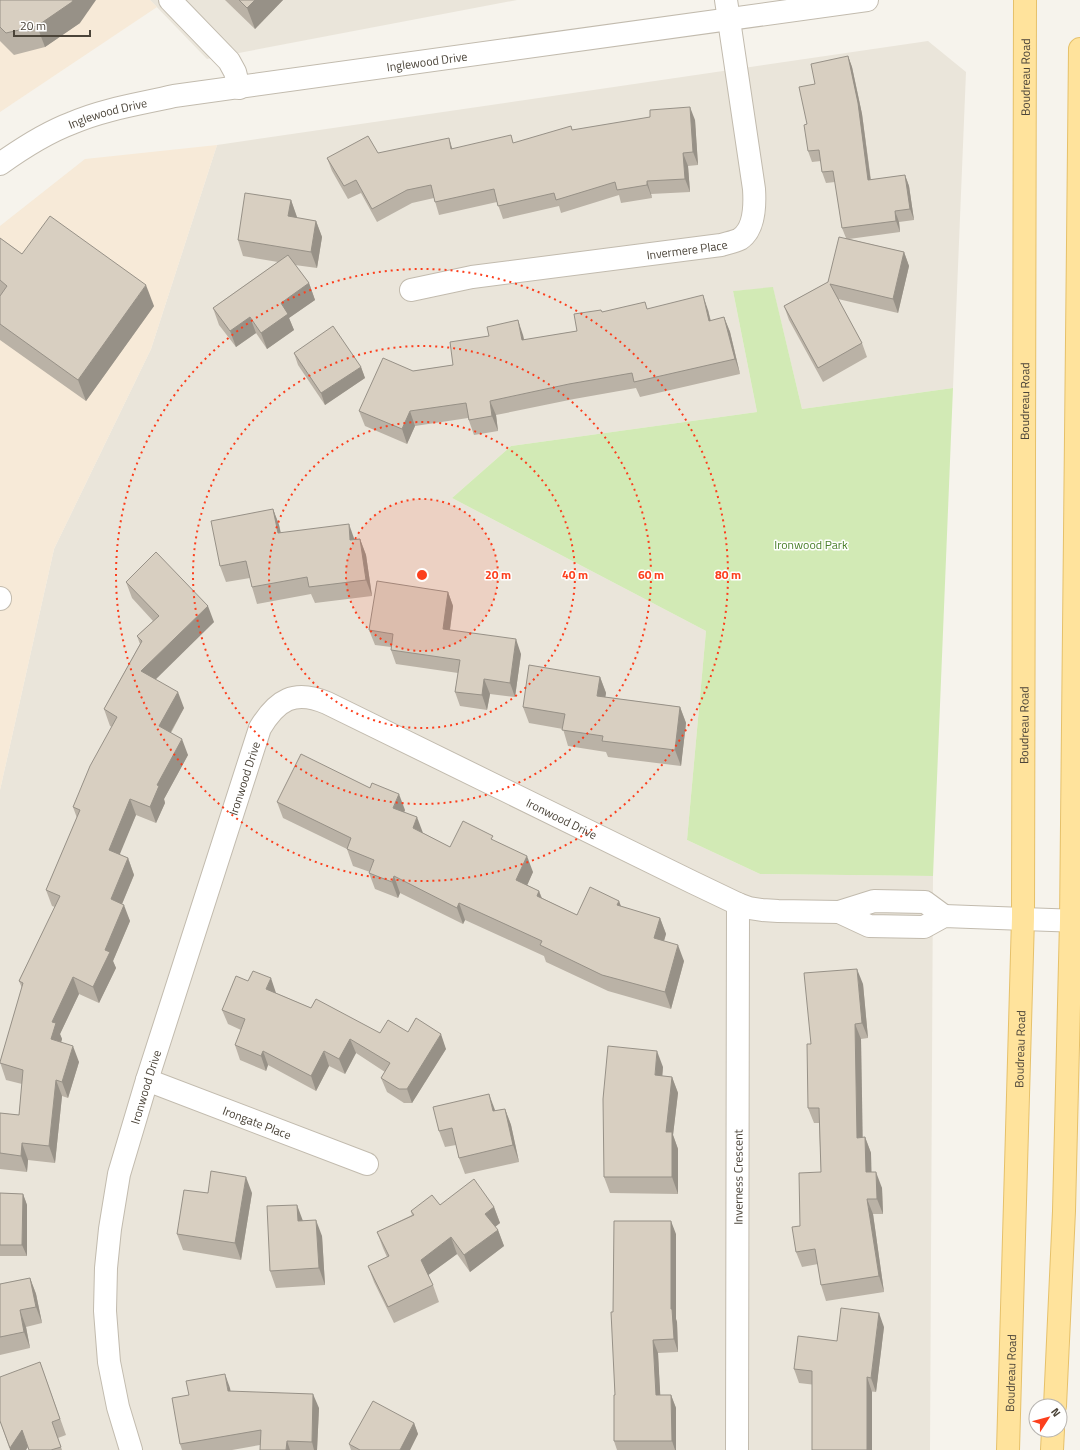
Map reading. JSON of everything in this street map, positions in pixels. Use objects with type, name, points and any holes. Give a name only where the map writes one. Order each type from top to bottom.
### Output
[{"type":"main road","name":"Boudreau Road","points":[[1008,1450],[1023,918],[1025,0]]},
{"type":"main road","points":[[1055,1398],[1076,921],[1080,49]]},
{"type":"main road","points":[[1052,1450],[1053,1438]]},
{"type":"street","points":[[170,0],[229,61],[235,72],[239,88]]},
{"type":"street","name":"Inglewood Drive","points":[[0,164],[47,135],[72,122],[174,96],[239,88],[727,10],[867,0]]},
{"type":"street","name":"Invermere Place","points":[[411,290],[472,277],[722,244],[740,238],[746,233],[753,215],[755,201],[727,10]]},
{"type":"street","name":"Ironwood Drive","points":[[131,1450],[118,1407],[109,1362],[105,1311],[106,1268],[110,1229],[119,1174],[146,1080],[260,728],[268,714],[276,706],[287,700],[299,697],[313,697],[327,702],[738,904],[749,908],[778,912],[839,912],[874,901],[925,902],[944,916],[1076,921]]},
{"type":"street","name":"Inverness Crescent","points":[[737,1450],[738,904]]},
{"type":"street","name":"Irongate Place","points":[[146,1080],[367,1164]]},
{"type":"shaded area","points":[[0,0],[150,0],[157,7],[0,112]]},
{"type":"shaded area","points":[[150,0],[517,0],[207,59]]},
{"type":"shaded area","points":[[928,41],[966,72],[953,388],[802,409],[773,288],[733,291],[757,412],[511,446],[452,498],[706,631],[687,840],[760,874],[933,876],[930,1450],[0,1450],[0,790],[54,549],[151,349],[217,145]]},
{"type":"shaded area","points":[[217,145],[151,349],[54,549],[0,790],[0,226],[85,159]]},
{"type":"green space","name":"Ironwood Park","points":[[773,287],[802,409],[953,388],[933,876],[760,874],[687,840],[706,631],[452,498],[511,446],[757,412],[733,291]]},
{"type":"building","points":[[0,0],[73,0],[37,26],[6,33],[0,27]]},
{"type":"building","points":[[239,0],[255,0],[247,8]]},
{"type":"building","points":[[848,56],[858,103],[868,180],[905,175],[910,209],[895,211],[896,221],[842,228],[833,171],[822,172],[819,150],[808,151],[804,125],[807,124],[799,87],[815,84],[811,64]]},
{"type":"building","points":[[690,107],[693,152],[683,153],[685,179],[647,181],[647,185],[617,190],[615,182],[556,200],[554,193],[498,206],[494,189],[435,202],[431,185],[407,190],[372,209],[356,180],[344,186],[327,158],[368,136],[378,153],[449,138],[451,149],[511,135],[513,143],[571,126],[572,130],[650,117],[650,110]]},
{"type":"building","points":[[245,193],[291,200],[288,216],[316,221],[311,252],[238,240]]},
{"type":"building","points":[[50,216],[146,285],[78,380],[0,324],[0,296],[7,286],[0,280],[0,238],[22,254]]},
{"type":"building","points":[[839,237],[904,252],[893,299],[830,284],[862,343],[818,368],[784,306],[828,282]]},
{"type":"building","points":[[288,255],[309,283],[281,303],[288,314],[261,333],[250,317],[230,331],[213,308]]},
{"type":"building","points":[[703,295],[709,321],[724,317],[735,359],[634,382],[632,373],[569,384],[490,401],[492,416],[469,420],[466,403],[410,411],[402,429],[359,411],[383,358],[413,371],[453,365],[450,342],[489,336],[487,327],[518,320],[522,340],[577,331],[574,314],[601,310],[602,312],[645,302],[647,309]]},
{"type":"building","points":[[333,326],[361,367],[321,393],[294,353]]},
{"type":"building","points":[[273,509],[278,533],[349,524],[350,540],[360,539],[366,580],[309,587],[307,577],[252,587],[246,561],[220,566],[211,521]]},
{"type":"building","points":[[156,552],[208,606],[141,671],[178,692],[159,726],[182,739],[157,785],[159,786],[150,807],[130,799],[109,850],[128,858],[111,899],[124,905],[105,950],[110,952],[93,987],[73,977],[52,1022],[56,1023],[51,1039],[73,1046],[62,1082],[56,1080],[49,1146],[22,1143],[21,1156],[0,1153],[0,1113],[19,1115],[23,1070],[0,1062],[23,983],[19,981],[60,896],[46,890],[80,810],[73,807],[90,766],[117,717],[104,709],[142,641],[137,636],[159,616],[126,582]]},
{"type":"building","points":[[377,581],[448,592],[443,629],[516,639],[510,683],[484,679],[482,695],[455,692],[460,660],[391,650],[393,634],[369,630]]},
{"type":"building","points":[[529,665],[600,677],[597,696],[680,707],[675,750],[602,741],[603,736],[562,730],[565,714],[523,707]]},
{"type":"building","points":[[301,754],[370,788],[372,783],[399,794],[393,808],[417,817],[413,828],[450,847],[463,821],[493,836],[491,839],[527,856],[516,880],[539,891],[537,896],[577,915],[590,887],[619,901],[617,905],[660,918],[654,938],[678,945],[665,992],[602,975],[540,945],[542,941],[459,903],[457,908],[394,876],[392,882],[369,873],[374,860],[347,849],[351,838],[277,802]]},
{"type":"building","points":[[857,969],[862,1023],[855,1024],[857,1138],[865,1137],[866,1172],[876,1172],[877,1199],[867,1199],[879,1276],[821,1285],[815,1249],[796,1252],[792,1227],[800,1226],[799,1173],[821,1172],[819,1108],[808,1108],[807,1044],[811,1044],[804,973]]},
{"type":"building","points":[[253,971],[271,978],[266,989],[311,1008],[316,999],[380,1033],[388,1020],[408,1032],[416,1018],[441,1034],[407,1089],[399,1089],[381,1078],[390,1063],[350,1039],[339,1059],[324,1051],[311,1076],[263,1051],[261,1056],[235,1045],[245,1019],[222,1010],[236,976],[248,981]]},
{"type":"building","points":[[608,1046],[657,1051],[655,1075],[672,1077],[666,1132],[672,1132],[672,1177],[604,1177],[603,1099]]},
{"type":"building","points":[[489,1094],[493,1111],[505,1109],[513,1145],[459,1158],[452,1128],[439,1131],[433,1107]]},
{"type":"building","points":[[211,1171],[246,1177],[235,1243],[177,1234],[184,1190],[208,1193]]},
{"type":"building","points":[[474,1179],[494,1207],[485,1214],[498,1230],[464,1255],[451,1237],[421,1260],[433,1285],[388,1307],[368,1266],[389,1256],[377,1232],[414,1215],[411,1211],[432,1195],[440,1205]]},
{"type":"building","points":[[0,1193],[23,1194],[22,1245],[0,1245]]},
{"type":"building","points":[[297,1205],[298,1221],[316,1220],[319,1268],[270,1271],[267,1206]]},
{"type":"building","points":[[614,1221],[671,1221],[671,1309],[674,1339],[653,1340],[656,1395],[671,1395],[672,1441],[614,1441],[615,1395],[611,1312],[613,1312]]},
{"type":"building","points":[[30,1278],[36,1307],[20,1310],[24,1332],[0,1337],[0,1284]]},
{"type":"building","points":[[841,1308],[879,1313],[871,1378],[867,1377],[867,1450],[812,1450],[812,1371],[794,1369],[798,1336],[837,1341]]},
{"type":"building","points":[[40,1362],[60,1419],[52,1422],[61,1447],[51,1450],[29,1450],[22,1430],[10,1448],[0,1421],[0,1377]]},
{"type":"building","points":[[225,1374],[228,1391],[313,1394],[312,1442],[287,1441],[286,1450],[260,1450],[261,1430],[180,1444],[172,1398],[189,1395],[186,1381]]},
{"type":"building","points":[[373,1401],[414,1423],[400,1450],[360,1450],[349,1444]]}]
